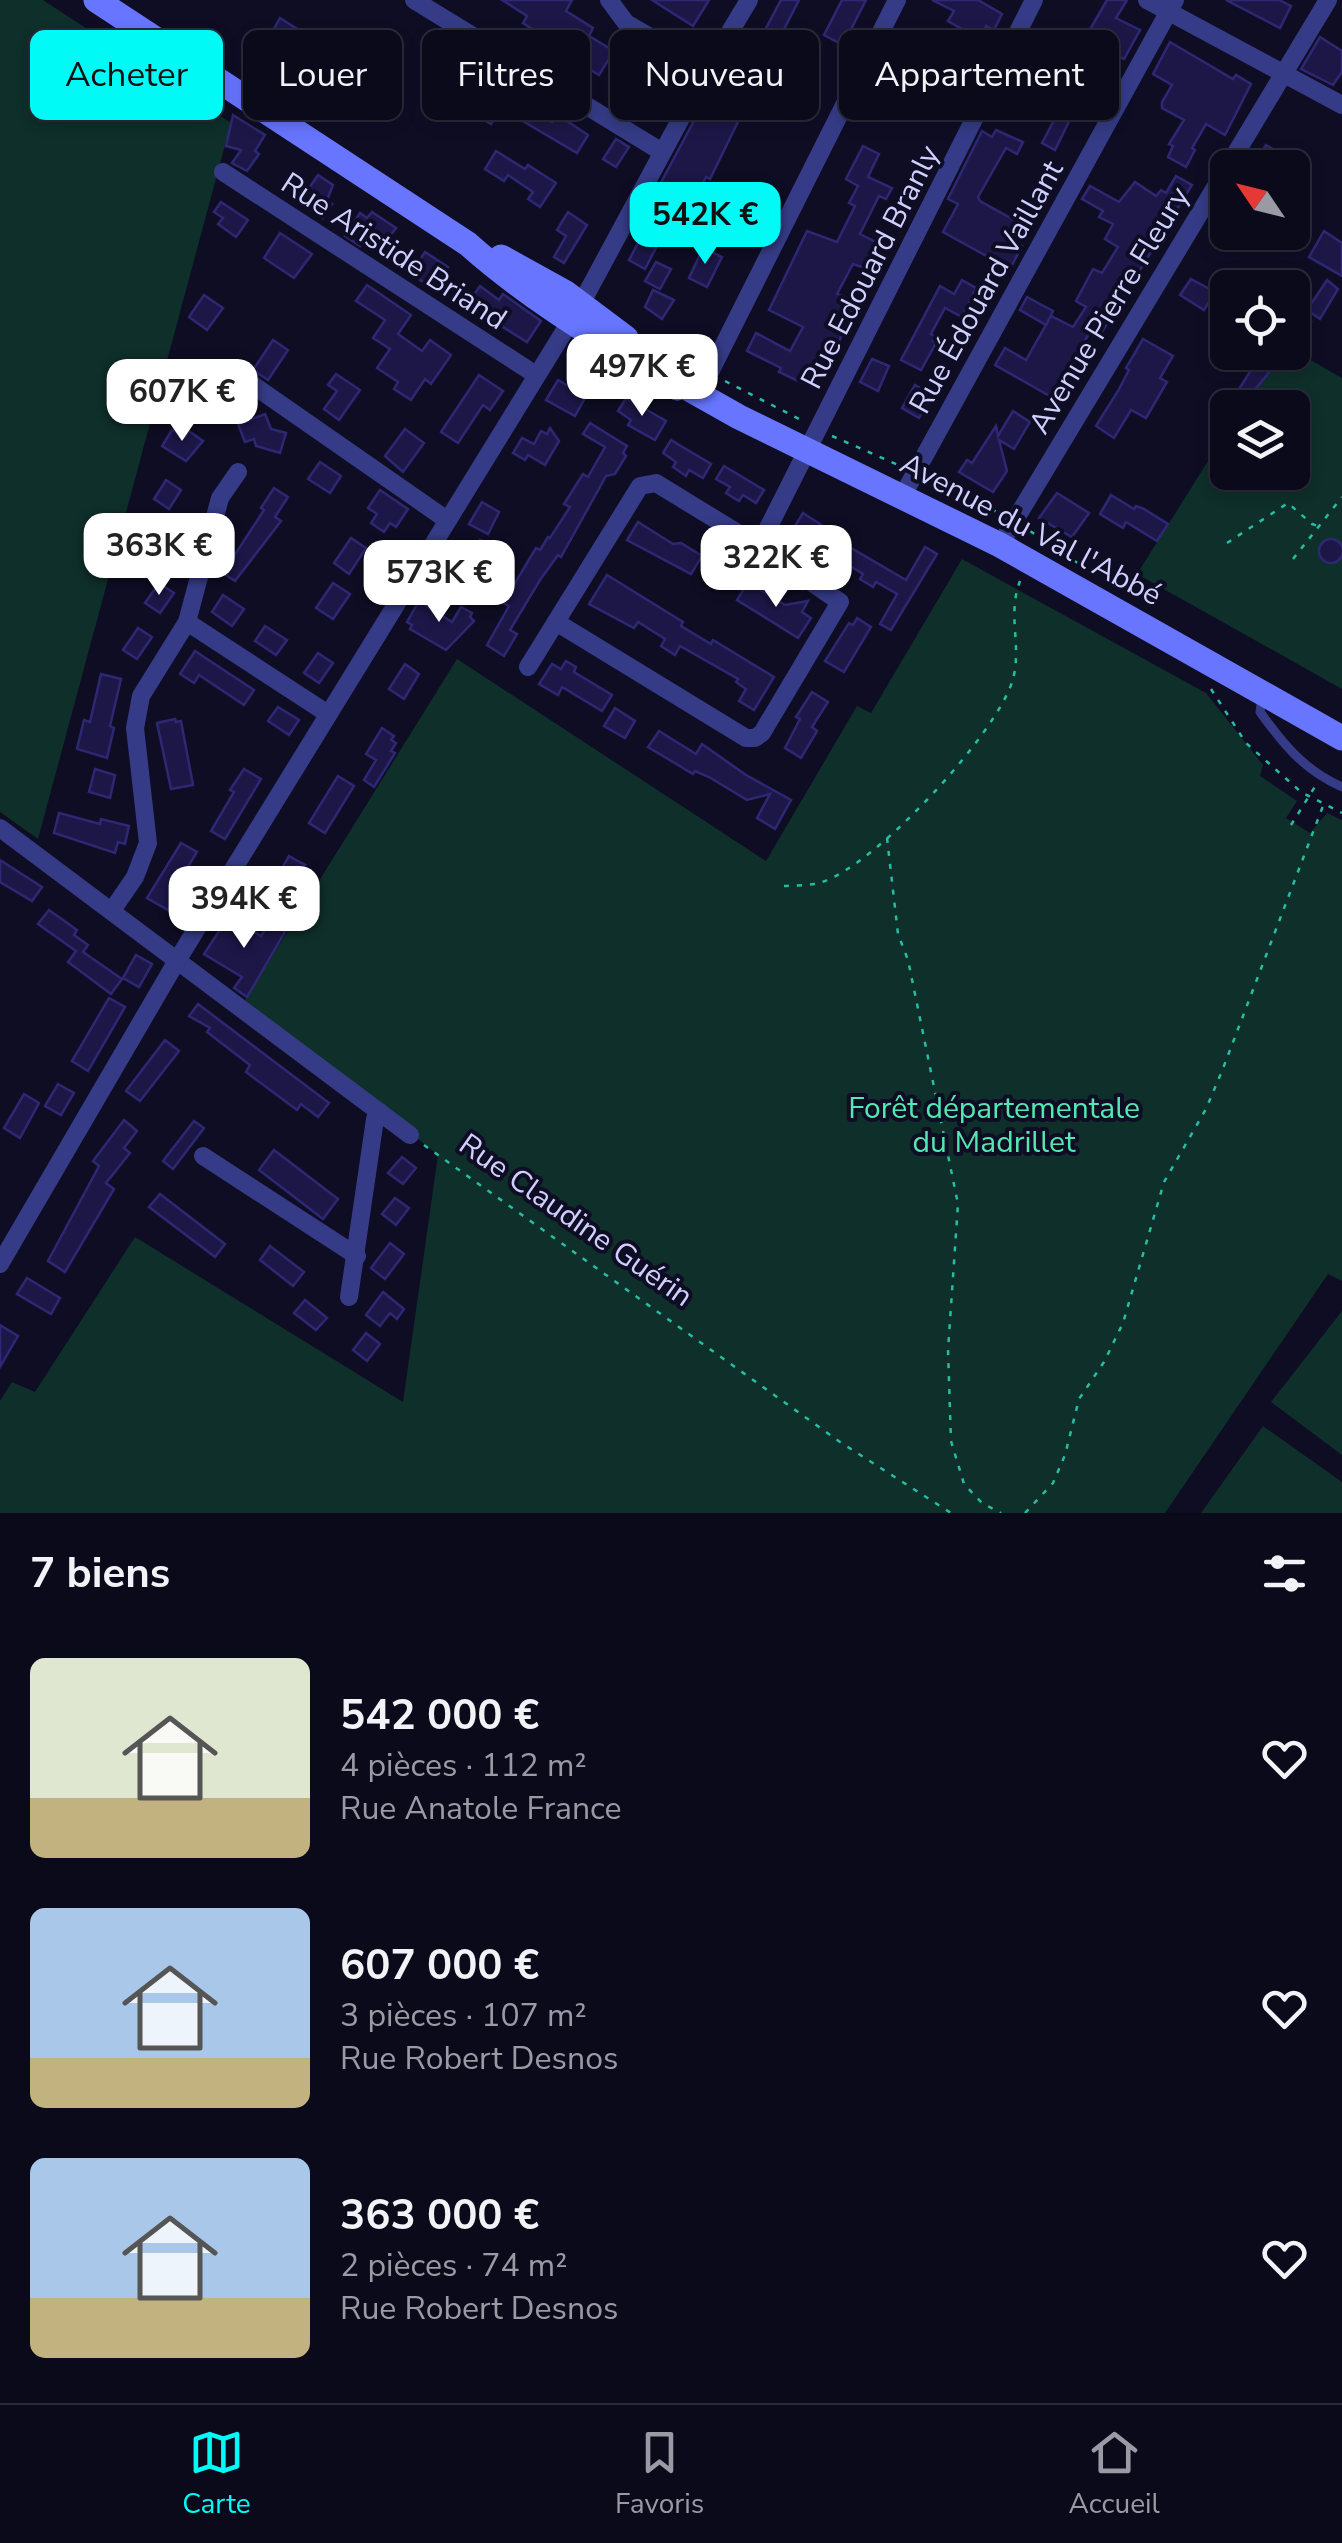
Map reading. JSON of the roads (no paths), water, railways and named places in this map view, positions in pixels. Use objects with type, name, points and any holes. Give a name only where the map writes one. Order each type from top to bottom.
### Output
[{"type":"main road","points":[[96,0],[468,244],[494,267],[575,312]]},
{"type":"main road","name":"Avenue du Val l'Abbé","points":[[575,312],[678,388],[696,384]]},
{"type":"main road","name":"Avenue du Val l'Abbé","points":[[575,312],[617,332],[684,378],[808,451],[1000,545],[1342,738]]},
{"type":"street","points":[[414,0],[662,152]]},
{"type":"street","points":[[610,0],[626,23],[638,30]]},
{"type":"street","points":[[731,30],[749,0]]},
{"type":"street","points":[[696,384],[898,0]]},
{"type":"street","name":"Rue Edouard Branly","points":[[759,546],[1034,0]]},
{"type":"street","points":[[1147,0],[1172,6],[1342,105]]},
{"type":"street","name":"Avenue Pierre Fleury","points":[[1000,545],[1328,0]]},
{"type":"street","name":"Rue Édouard Vaillant","points":[[904,496],[1172,6]]},
{"type":"street","points":[[0,1264],[178,958],[575,312],[680,120]]},
{"type":"street","name":"Rue Aristide Briand","points":[[223,172],[536,376]]},
{"type":"street","points":[[240,376],[448,520]]},
{"type":"street","points":[[113,909],[135,877],[148,843],[135,728],[140,696],[186,622],[220,498],[238,472]]},
{"type":"street","points":[[528,667],[640,486],[656,482],[840,602],[762,733],[754,738],[746,738],[556,622]]},
{"type":"street","points":[[186,622],[328,714]]},
{"type":"street","points":[[0,828],[410,1135]]},
{"type":"street","points":[[349,1297],[380,1112]]},
{"type":"street","points":[[203,1156],[357,1256]]},
{"type":"lane","points":[[1262,694],[1260,712],[1298,761],[1319,777],[1342,787]]},
{"type":"park label","name":"Forêt départementale du Madrillet","points":[[994,1125]]}]
